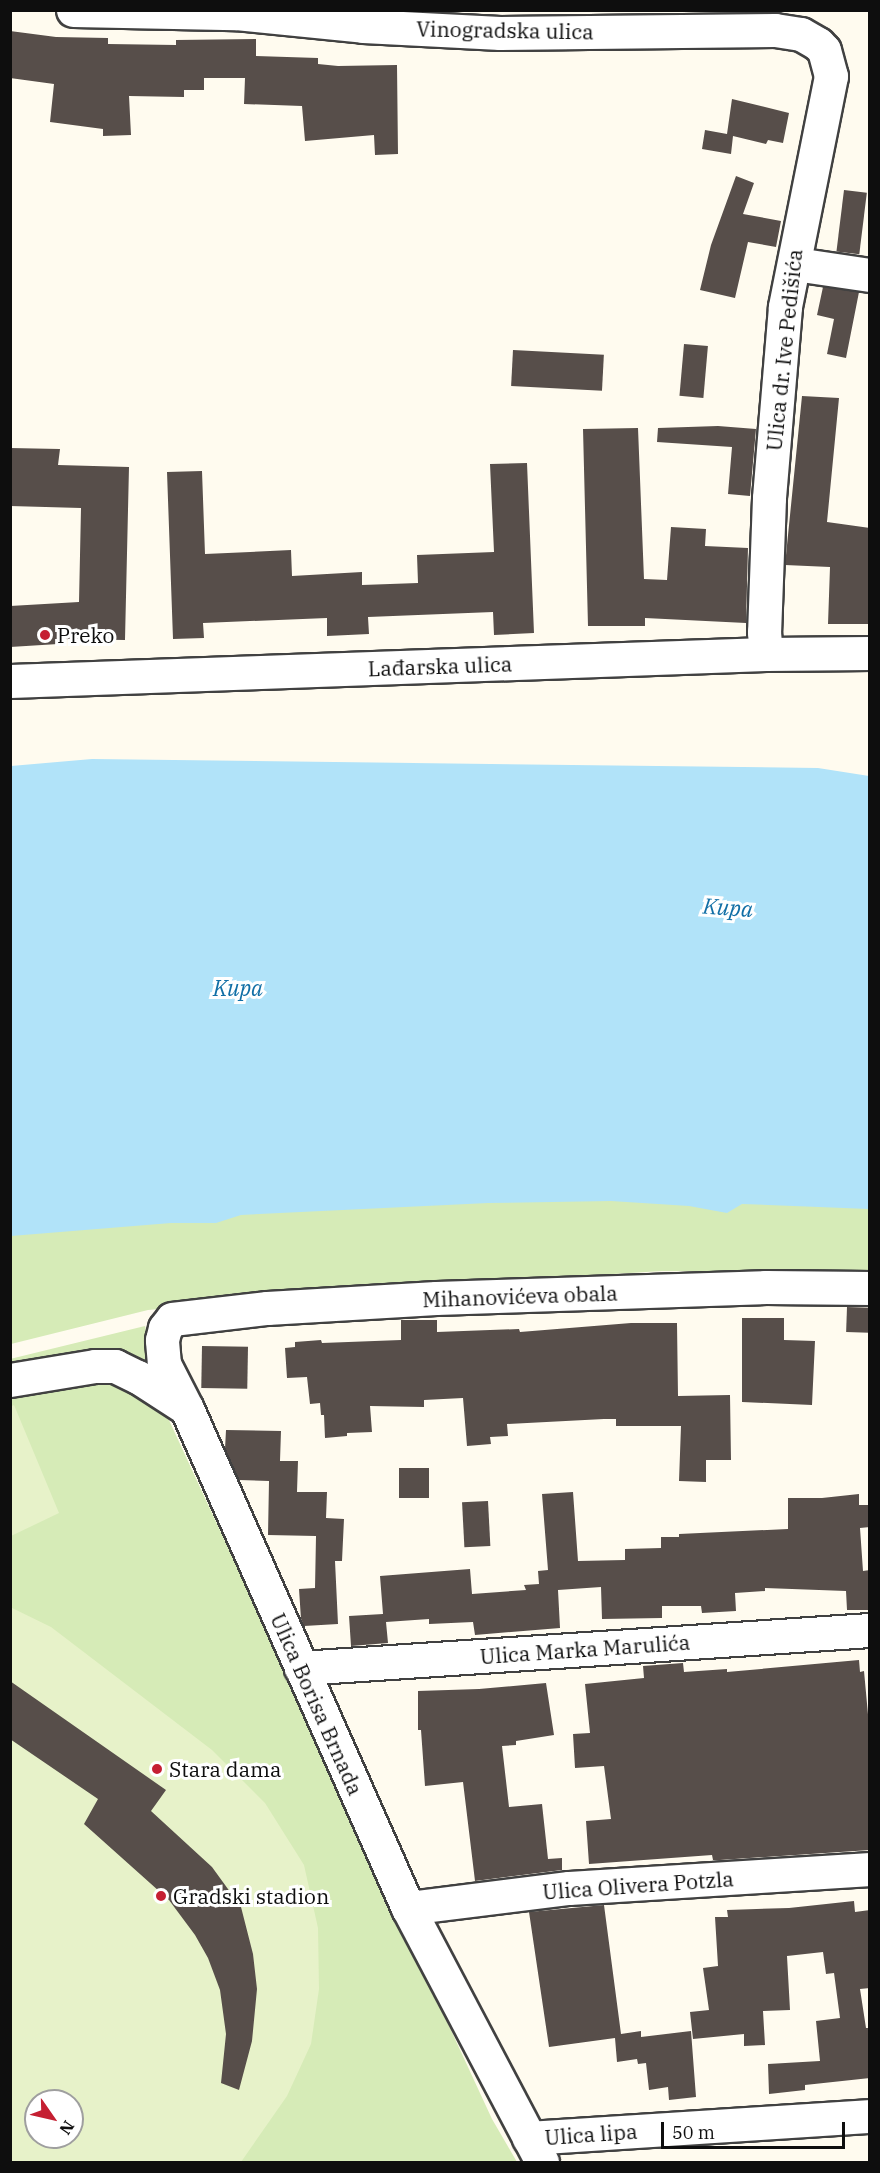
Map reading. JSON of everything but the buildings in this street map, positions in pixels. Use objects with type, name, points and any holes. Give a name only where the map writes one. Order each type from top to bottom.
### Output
[{"type":"street","name":"Vinogradska ulica","points":[[73,10],[237,13],[363,26],[500,33],[775,30],[801,34],[812,39],[824,50]]},
{"type":"street","name":"Ulica dr. Ive Pedišića","points":[[766,654],[764,632],[769,498],[781,343],[791,264],[831,76],[824,50]]},
{"type":"street","points":[[809,266],[870,275]]},
{"type":"street","name":"Lađarska ulica","points":[[10,681],[766,654],[870,653]]},
{"type":"street","name":"Mihanovićeva obala","points":[[172,1319],[267,1308],[436,1298],[766,1287],[870,1288]]},
{"type":"street","name":"Ulica Borisa Brnada","points":[[172,1319],[165,1328],[162,1340],[164,1364],[187,1409],[408,1908],[535,2150]]},
{"type":"street","points":[[10,1380],[95,1366],[115,1366],[138,1377],[187,1409]]},
{"type":"street","name":"Ulica Marka Marulića","points":[[301,1668],[870,1630]]},
{"type":"street","name":"Ulica Olivera Potzla","points":[[408,1908],[569,1888],[870,1869]]},
{"type":"street","name":"Ulica lipa","points":[[535,2150],[870,2116]]},
{"type":"green space","points":[[869,1031],[869,1272],[662,1271],[371,1289],[148,1310],[11,1344],[11,1052]]},
{"type":"green space","points":[[145,1326],[168,1418],[492,2119],[517,2162],[11,2162],[10,1359]]},
{"type":"green space","points":[[14,1405],[59,1513],[11,1536],[10,1407]]},
{"type":"green space","name":"Gradski stadion","points":[[10,1607],[51,1627],[212,1750],[265,1803],[304,1865],[318,1928],[319,1989],[311,2044],[287,2096],[241,2162],[11,2162]]},
{"type":"water","name":"Kupa","points":[[92,759],[818,768],[869,776],[869,1209],[742,1204],[727,1213],[689,1206],[611,1201],[488,1203],[241,1215],[216,1223],[171,1223],[11,1236],[11,766]]},
{"type":"place","name":"Preko","points":[[45,635]]},
{"type":"place","name":"Stara dama","points":[[157,1769]]},
{"type":"place","name":"Gradski stadion","points":[[161,1896]]}]
